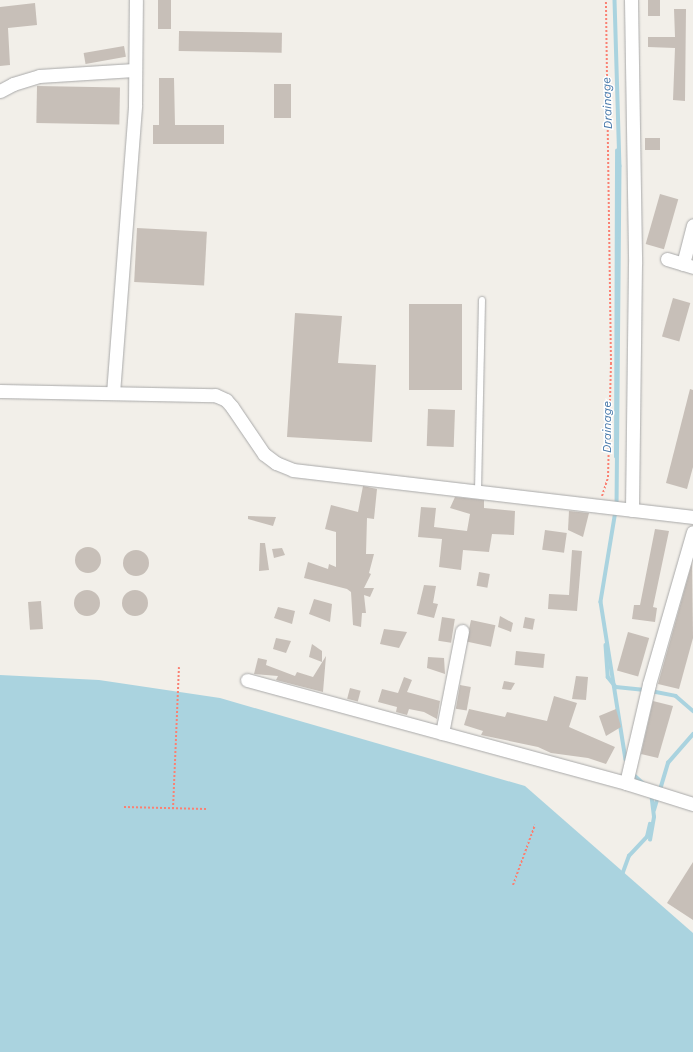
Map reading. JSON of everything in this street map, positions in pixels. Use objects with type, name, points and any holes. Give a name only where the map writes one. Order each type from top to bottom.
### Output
[{"type":"street","points":[[113,393],[134,105],[136,0]]},
{"type":"street","points":[[627,509],[635,264],[631,0]]},
{"type":"street","points":[[0,91],[24,80],[46,75],[134,70]]},
{"type":"street","points":[[667,259],[688,266],[693,224]]},
{"type":"street","points":[[0,391],[215,395],[226,400],[232,407],[264,454],[276,463],[293,470],[693,517]]},
{"type":"street","points":[[626,783],[645,700],[693,532]]},
{"type":"street","points":[[442,733],[462,631]]},
{"type":"street","points":[[248,680],[626,783],[693,804]]},
{"type":"lane","points":[[478,491],[482,300]]},
{"type":"path","points":[[601,505],[608,478],[611,364],[606,0]]},
{"type":"path","points":[[173,809],[179,667]]},
{"type":"path","points":[[124,807],[206,809]]},
{"type":"path","points":[[513,885],[535,825]]},
{"type":"water","points":[[0,675],[99,680],[220,698],[525,786],[693,933],[693,1052],[0,1052]]},
{"type":"building","points":[[158,0],[171,0],[171,29],[158,29]]},
{"type":"building","points":[[648,0],[660,0],[660,16],[648,16]]},
{"type":"building","points":[[35,3],[37,25],[8,28],[10,65],[0,66],[0,7]]},
{"type":"building","points":[[674,9],[686,9],[685,101],[673,100],[675,48],[648,47],[648,37],[675,37]]},
{"type":"building","points":[[179,31],[282,33],[282,53],[179,51]]},
{"type":"building","points":[[124,46],[126,57],[86,64],[84,53]]},
{"type":"building","points":[[159,78],[174,78],[175,125],[224,125],[224,144],[153,144],[153,125],[159,125]]},
{"type":"building","points":[[274,84],[291,84],[291,118],[274,118]]},
{"type":"building","points":[[37,86],[120,87],[119,124],[36,123]]},
{"type":"building","points":[[645,138],[660,138],[660,150],[645,150]]},
{"type":"building","points":[[660,194],[678,199],[664,249],[646,244]]},
{"type":"building","points":[[137,228],[207,232],[204,286],[134,282]]},
{"type":"building","points":[[673,298],[690,303],[679,341],[662,336]]},
{"type":"building","points":[[409,304],[462,304],[462,390],[409,390]]},
{"type":"building","points":[[295,313],[342,316],[338,363],[376,365],[372,442],[287,437]]},
{"type":"building","points":[[690,389],[693,390],[693,467],[687,489],[666,483]]},
{"type":"building","points":[[428,409],[455,410],[454,447],[427,446]]},
{"type":"building","points":[[363,486],[377,489],[374,519],[367,518],[366,554],[374,554],[369,573],[371,574],[364,588],[374,588],[370,597],[364,595],[366,613],[362,613],[361,627],[353,625],[351,592],[347,589],[304,578],[308,562],[328,569],[329,564],[336,567],[336,532],[325,529],[331,505],[358,512]]},
{"type":"building","points":[[455,497],[484,500],[484,508],[515,511],[514,535],[492,534],[489,552],[463,550],[461,570],[439,567],[442,539],[418,537],[421,507],[436,508],[434,527],[467,531],[470,514],[450,508]]},
{"type":"building","points":[[569,511],[589,513],[583,537],[568,530]]},
{"type":"building","points":[[248,516],[276,517],[273,526],[248,519]]},
{"type":"building","points":[[655,529],[669,531],[653,607],[657,608],[655,622],[632,619],[634,605],[640,605]]},
{"type":"building","points":[[545,530],[567,533],[564,553],[542,550]]},
{"type":"building","points":[[260,543],[265,543],[269,570],[259,571]]},
{"type":"building","points":[[88,547],[97,551],[101,560],[97,569],[88,573],[79,569],[75,560],[79,551]]},
{"type":"building","points":[[282,548],[285,555],[274,558],[272,549]]},
{"type":"building","points":[[136,550],[145,554],[149,563],[145,572],[136,576],[127,572],[123,563],[127,554]]},
{"type":"building","points":[[572,550],[582,551],[577,611],[548,609],[549,594],[569,595]]},
{"type":"building","points":[[692,563],[693,638],[679,689],[658,684]]},
{"type":"building","points":[[479,572],[490,574],[487,588],[477,586]]},
{"type":"building","points":[[424,585],[436,586],[433,603],[438,604],[434,618],[417,614]]},
{"type":"building","points":[[87,590],[96,594],[100,603],[96,612],[87,616],[78,612],[74,603],[78,594]]},
{"type":"building","points":[[135,590],[144,594],[148,603],[144,612],[135,616],[126,612],[122,603],[126,594]]},
{"type":"building","points":[[314,599],[332,604],[330,622],[309,614]]},
{"type":"building","points":[[41,601],[43,629],[30,630],[28,602]]},
{"type":"building","points":[[278,607],[295,611],[292,624],[274,618]]},
{"type":"building","points":[[500,616],[513,623],[511,632],[498,627]]},
{"type":"building","points":[[442,617],[455,619],[451,643],[438,641]]},
{"type":"building","points":[[525,617],[535,619],[533,630],[523,628]]},
{"type":"building","points":[[471,620],[495,625],[491,647],[466,642]]},
{"type":"building","points":[[384,629],[407,632],[399,648],[380,644]]},
{"type":"building","points":[[628,632],[649,638],[638,677],[617,670]]},
{"type":"building","points":[[276,638],[291,641],[286,653],[273,649]]},
{"type":"building","points":[[312,644],[322,651],[322,662],[309,657]]},
{"type":"building","points":[[516,651],[545,654],[543,668],[515,665]]},
{"type":"building","points":[[326,656],[323,692],[276,680],[278,676],[254,674],[258,658],[267,660],[266,665],[295,676],[297,672],[313,677]]},
{"type":"building","points":[[428,657],[444,658],[445,674],[427,668]]},
{"type":"building","points":[[576,676],[588,677],[586,700],[572,699]]},
{"type":"building","points":[[404,677],[412,680],[407,692],[440,701],[437,719],[424,712],[409,709],[407,715],[396,712],[397,707],[378,702],[382,689],[398,693]]},
{"type":"building","points":[[504,681],[515,683],[511,690],[502,689]]},
{"type":"building","points":[[460,685],[471,687],[467,711],[456,709]]},
{"type":"building","points":[[350,688],[361,691],[358,701],[347,699]]},
{"type":"building","points":[[554,696],[577,703],[569,727],[615,747],[606,764],[588,758],[551,753],[538,747],[481,735],[483,731],[464,725],[469,709],[505,717],[507,712],[547,721]]},
{"type":"building","points":[[653,701],[673,706],[658,758],[641,754]]},
{"type":"building","points":[[616,709],[621,727],[606,736],[599,716]]},
{"type":"building","points":[[693,862],[693,920],[667,903]]},
{"type":"waterway","name":"Drainage","points":[[615,0],[620,166],[617,505]]},
{"type":"waterway","name":"Drainage","points":[[616,457],[617,151]]},
{"type":"waterway","name":"Drainage","points":[[616,511],[601,602],[626,759]]},
{"type":"waterway","name":"Drainage","points":[[606,645],[608,677],[616,687],[645,690]]},
{"type":"waterway","points":[[651,691],[676,696],[693,711]]},
{"type":"waterway","points":[[654,810],[668,763],[693,734]]},
{"type":"waterway","name":"Drainage","points":[[631,772],[644,784]]},
{"type":"waterway","name":"Drainage","points":[[650,840],[654,817],[651,793]]},
{"type":"waterway","points":[[622,875],[629,856],[647,837],[650,824]]}]
